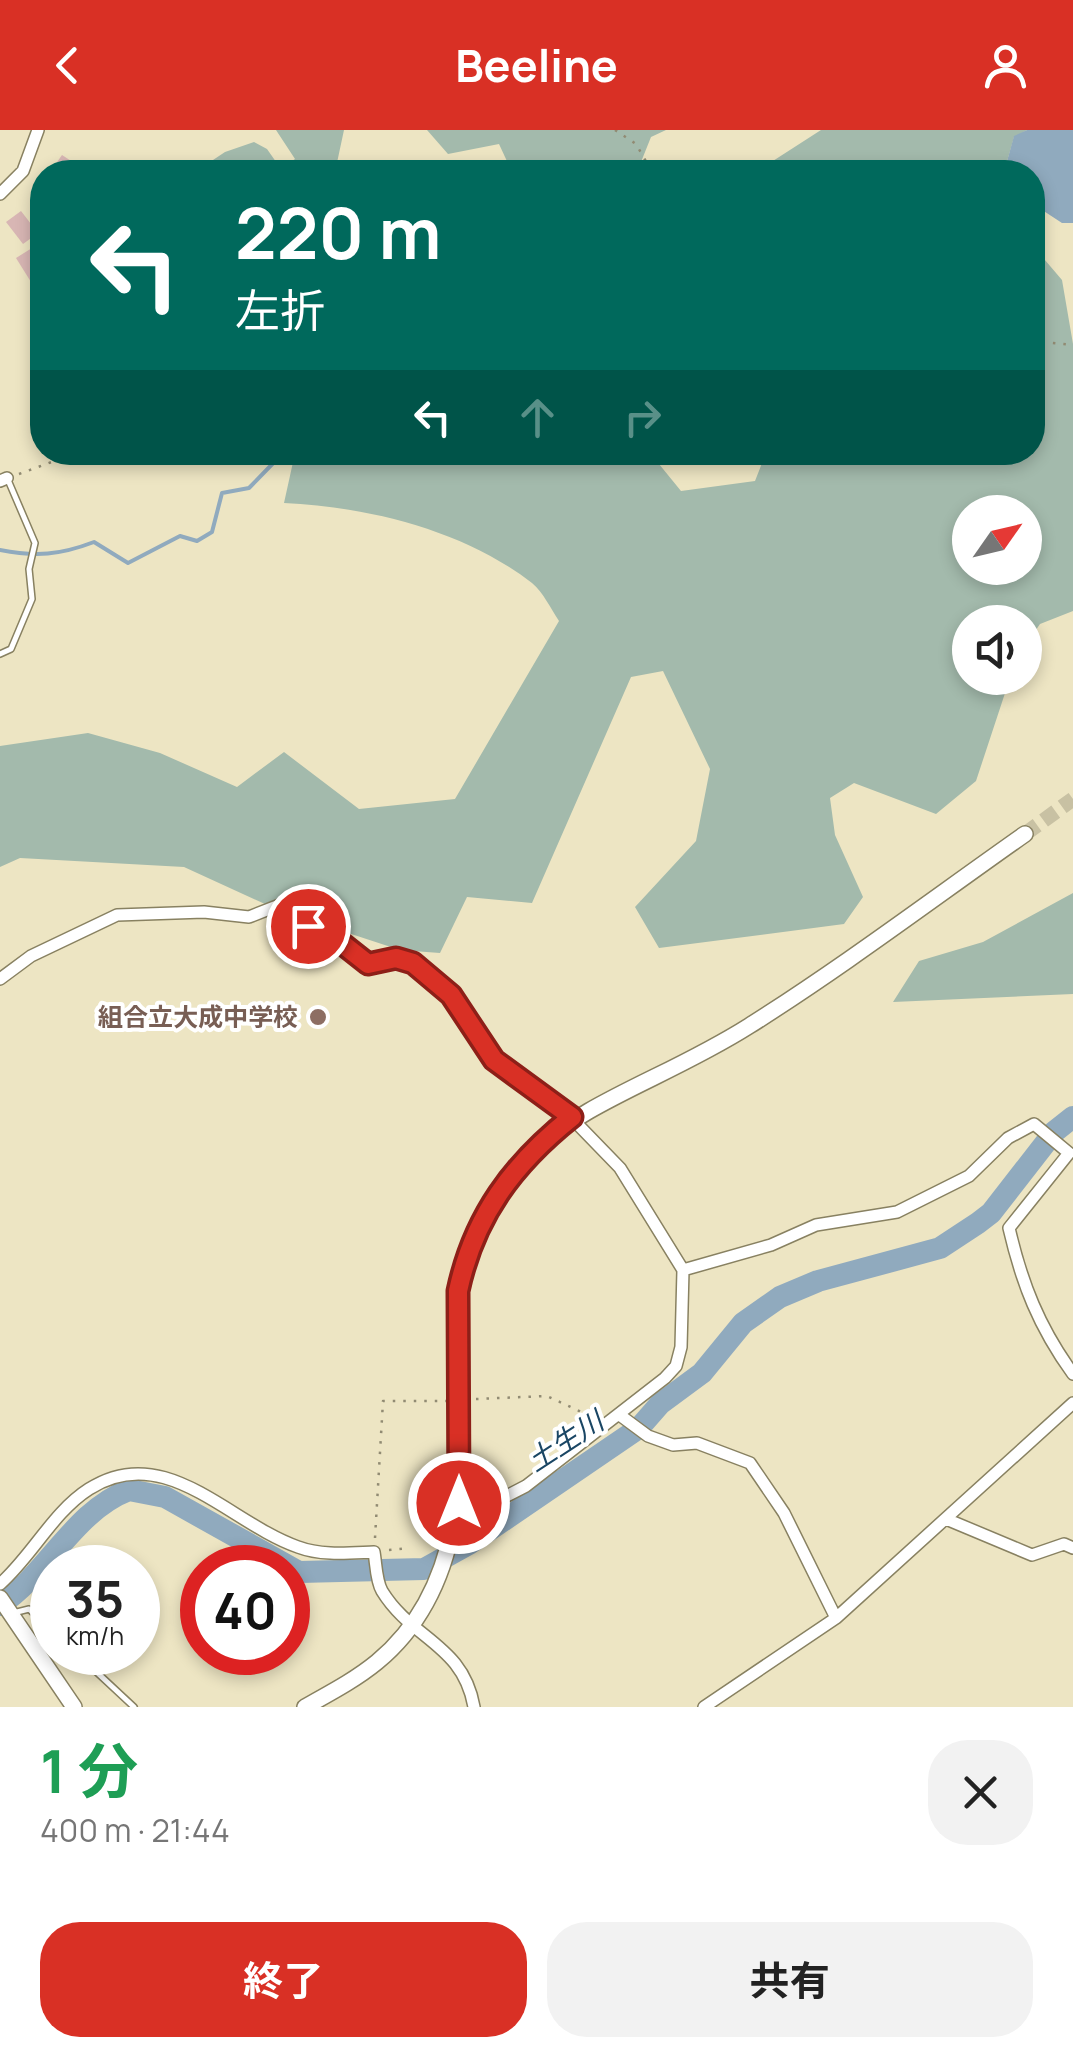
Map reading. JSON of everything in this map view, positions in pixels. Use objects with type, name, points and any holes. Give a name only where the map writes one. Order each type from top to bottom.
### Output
[{"type":"street","points":[[0,194],[23,171],[38,130]]},
{"type":"street","points":[[306,1707],[379,1660],[412,1624],[452,1543],[459,1503],[458,1291],[465,1258],[500,1187],[543,1140],[572,1117],[747,1028],[1026,834]]},
{"type":"street","points":[[0,979],[31,956],[117,914],[204,912],[249,917],[288,902],[308,926],[330,934],[368,964],[396,958],[413,963],[451,995],[494,1060],[572,1117],[620,1168],[683,1270],[682,1348],[676,1366],[622,1416],[526,1486],[495,1502],[459,1503]]},
{"type":"street","points":[[683,1270],[771,1245],[816,1224],[897,1212],[969,1176],[1008,1138],[1034,1124],[1069,1153],[1009,1228],[1028,1300],[1043,1333],[1073,1374]]},
{"type":"street","points":[[704,1707],[836,1618],[1073,1403]]},
{"type":"street","points":[[622,1416],[660,1441],[672,1445],[697,1442],[750,1463],[784,1513],[836,1618]]},
{"type":"street","points":[[0,1584],[86,1491],[112,1476],[134,1473],[174,1478],[297,1547],[329,1554],[374,1552],[380,1588],[412,1624],[462,1667],[474,1707]]},
{"type":"street","points":[[946,1519],[1032,1555],[1064,1544],[1073,1548]]},
{"type":"street","points":[[0,1598],[74,1707]]},
{"type":"lane","points":[[0,654],[11,649],[32,599],[29,569],[35,543],[3,479]]},
{"type":"lane","points":[[10,1615],[30,1610]]},
{"type":"lane","points":[[100,1675],[134,1707]]},
{"type":"path","points":[[615,130],[636,144],[645,160]]},
{"type":"path","points":[[1045,342],[1073,345]]},
{"type":"path","points":[[3,479],[42,465]]},
{"type":"path","points":[[374,1552],[408,1548]]},
{"type":"green space","points":[[276,130],[344,130],[338,160],[295,159]]},
{"type":"green space","points":[[427,130],[666,130],[651,137],[642,160],[506,160],[499,144],[448,154]]},
{"type":"green space","points":[[821,130],[1027,130],[1014,137],[1007,160],[775,160]]},
{"type":"green space","points":[[254,142],[267,149],[275,160],[213,160]]},
{"type":"green space","points":[[1045,260],[1062,280],[1073,344],[1073,611],[1042,623],[1042,605],[952,605],[952,695],[1004,695],[976,781],[936,814],[854,783],[830,798],[835,835],[863,897],[844,924],[659,948],[635,907],[696,841],[710,769],[663,671],[631,677],[532,903],[467,897],[440,953],[400,950],[278,910],[184,867],[20,858],[0,867],[0,746],[88,733],[160,753],[237,787],[284,752],[359,809],[455,799],[559,621],[532,583],[446,535],[382,516],[284,503],[292,465],[660,465],[681,491],[755,481],[761,465],[1045,465]]},
{"type":"green space","points":[[1073,893],[1073,994],[893,1002],[919,961],[983,942]]},
{"type":"water","points":[[1027,130],[1073,130],[1073,223],[1062,223],[1045,212],[1045,160],[1007,160],[1014,136]]},
{"type":"building","points":[[21,211],[30,223],[30,239],[23,244],[6,222]]},
{"type":"building","points":[[30,249],[30,280],[16,258]]},
{"type":"waterway","points":[[0,550],[48,554],[94,542],[128,563],[180,536],[197,541],[212,532],[222,493],[249,488],[271,465]]},
{"type":"waterway","name":"土生川","points":[[0,1605],[33,1576],[92,1512],[129,1490],[165,1497],[299,1572],[424,1569],[469,1544],[639,1428],[660,1404],[702,1373],[743,1323],[780,1297],[818,1281],[940,1248],[978,1223],[991,1213],[1054,1132],[1073,1117]]},
{"type":"tunnel","points":[[1025,834],[1073,799]]},
{"type":"place","name":"組合立大成中学校","points":[[318,1017]]},
{"type":"route","points":[[308,926],[330,934],[368,964],[396,958],[413,963],[451,995],[494,1060],[572,1117],[543,1140],[500,1187],[465,1258],[458,1291],[459,1503]]}]
